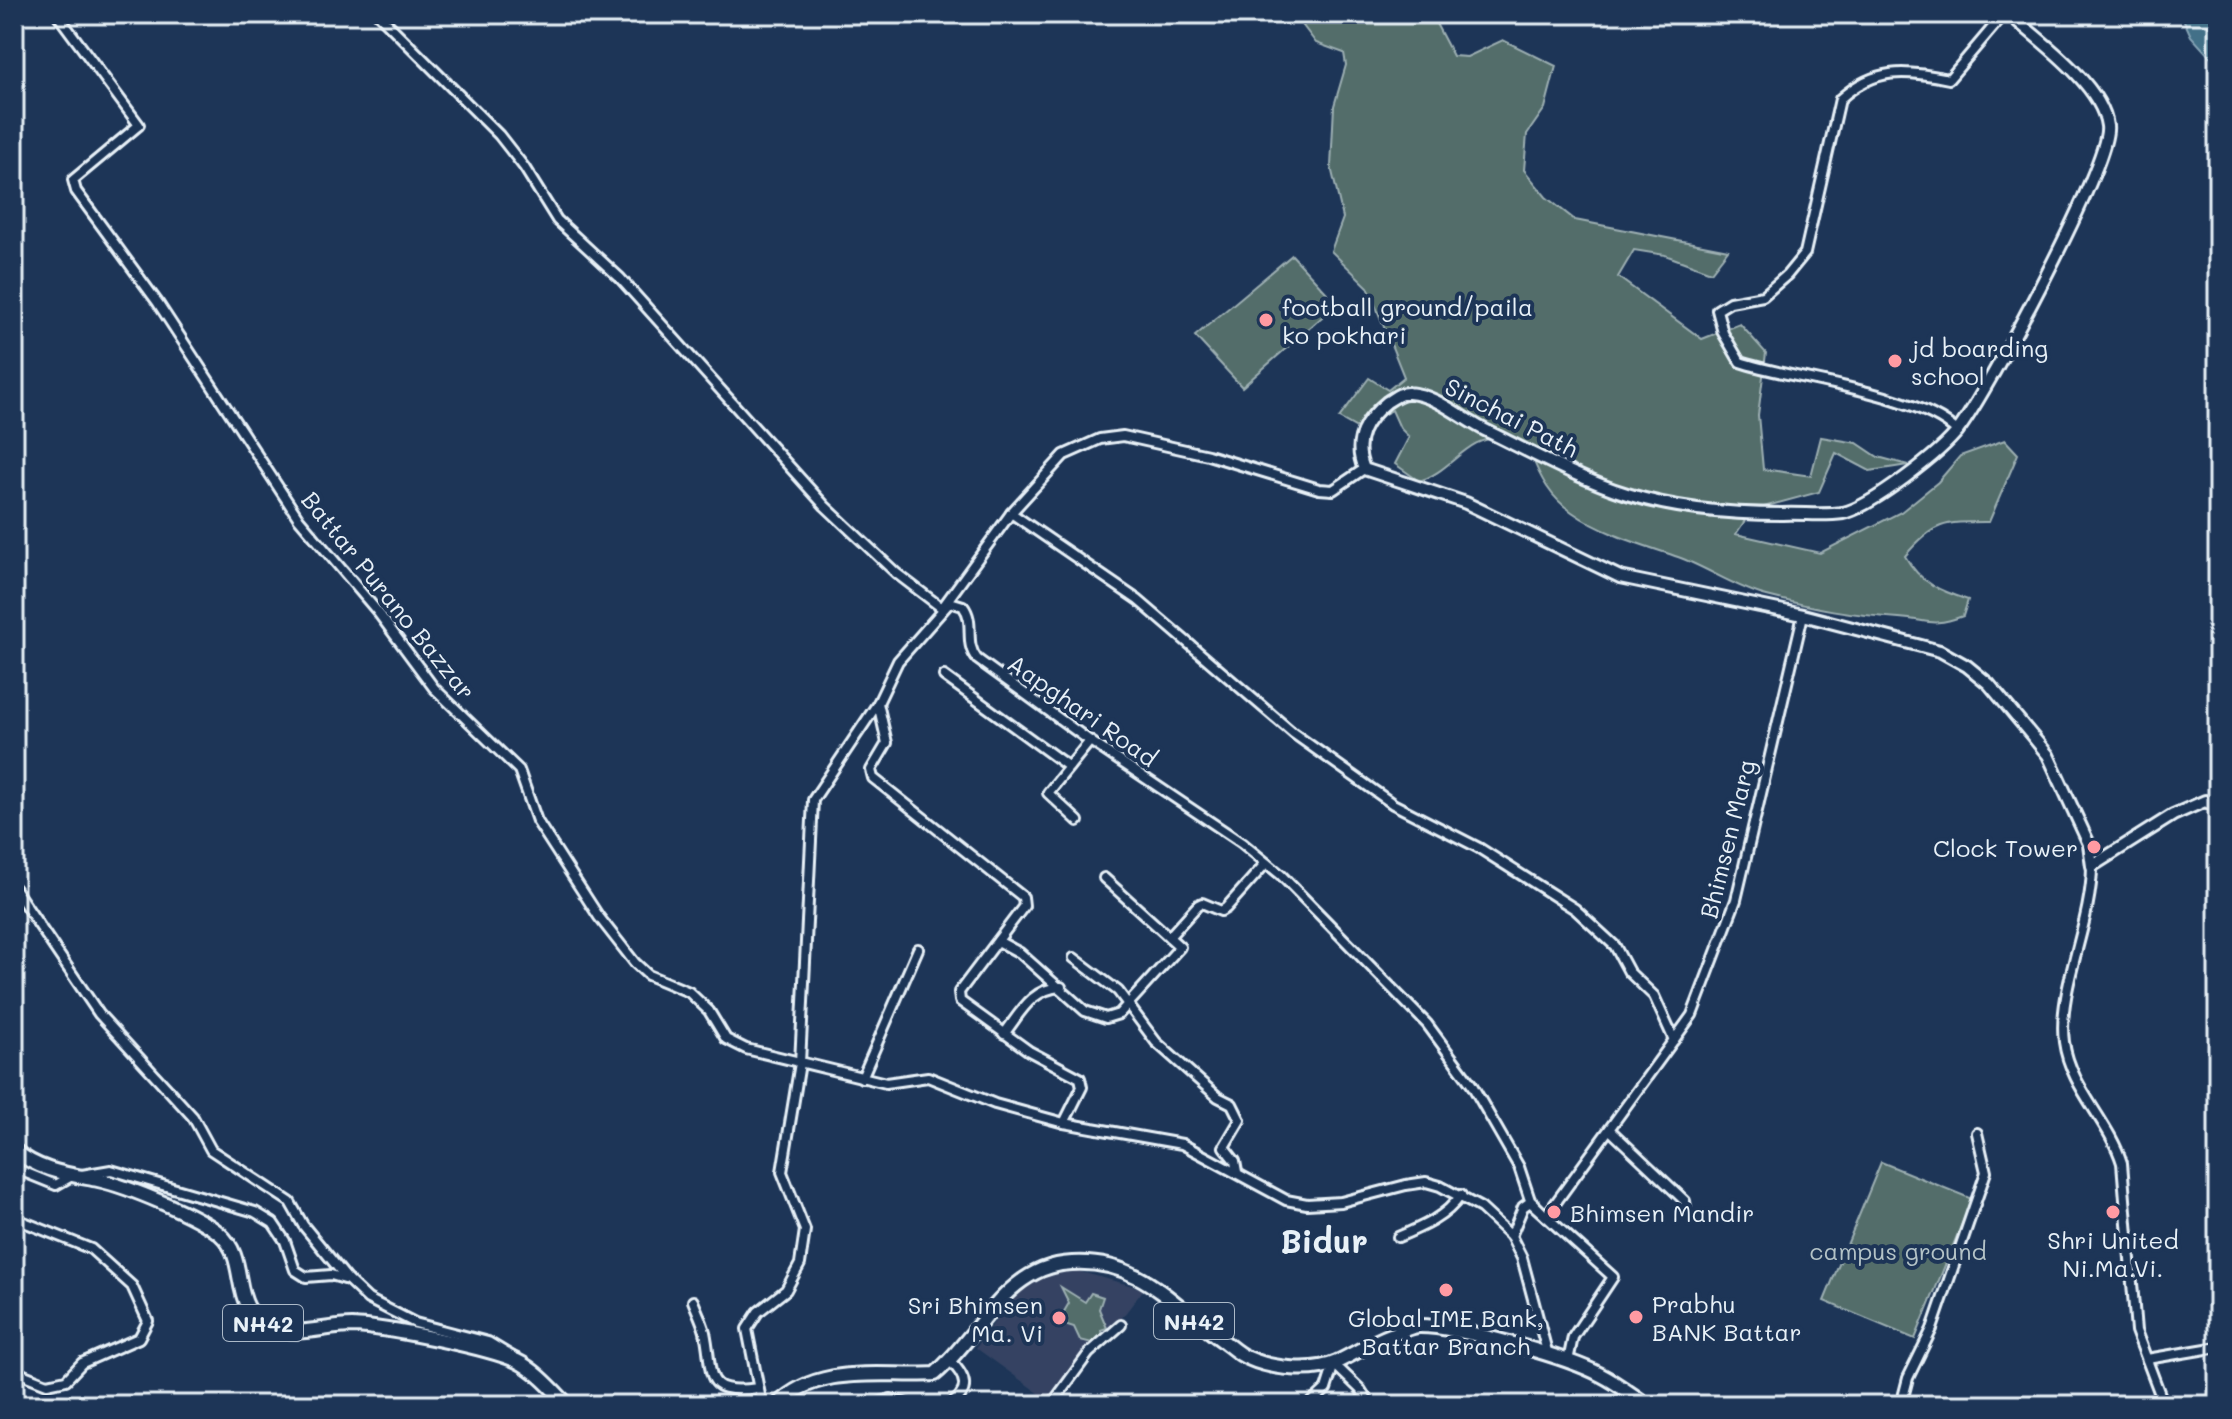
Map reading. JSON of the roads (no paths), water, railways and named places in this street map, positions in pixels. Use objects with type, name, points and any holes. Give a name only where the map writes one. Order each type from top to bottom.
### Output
[{"type":"main road","name":"NH42","points":[[14,1150],[38,1166],[70,1177],[99,1180],[189,1215],[222,1235],[233,1251],[245,1304],[254,1318],[270,1327],[290,1333],[336,1327],[381,1330],[497,1353],[520,1363],[568,1405]]},
{"type":"main road","name":"NH42","points":[[950,1361],[1021,1278],[1043,1268],[1072,1263],[1122,1268],[1149,1281],[1194,1321],[1247,1358],[1295,1369],[1334,1364],[1374,1341],[1418,1326],[1568,1361],[1602,1375],[1647,1405]]},
{"type":"main road","points":[[777,1405],[810,1381],[882,1372],[935,1374],[950,1361]]},
{"type":"street","name":"Battar Purano Bazzar","points":[[57,14],[139,125],[81,172],[72,184],[183,339],[299,519],[377,611],[434,688],[519,770],[537,821],[599,917],[648,975],[689,992],[709,1011],[726,1039],[746,1049],[886,1083],[928,1077],[995,1104],[1064,1123],[1182,1144],[1286,1200],[1307,1204],[1341,1202],[1426,1182],[1461,1195],[1481,1208],[1511,1236],[1522,1258],[1548,1355]]},
{"type":"street","points":[[378,14],[499,135],[524,167],[557,220],[619,277],[825,506],[896,573],[942,608]]},
{"type":"street","points":[[1958,432],[1903,404],[1740,362],[1723,333],[1717,310],[1730,302],[1763,296],[1805,253],[1840,99],[1855,86],[1880,76],[1910,71],[1949,79],[2007,14]]},
{"type":"street","name":"Sinchai Path","points":[[1364,469],[1358,456],[1359,438],[1369,418],[1397,395],[1407,392],[1424,395],[1487,431],[1625,494],[1685,508],[1739,514],[1841,513],[1868,505],[1958,432],[2021,325],[2087,189],[2108,130],[2105,112],[2092,93],[2007,14]]},
{"type":"street","points":[[762,1405],[747,1329],[758,1312],[786,1290],[800,1264],[805,1230],[782,1172],[800,1063],[813,800],[878,703],[898,661],[942,608],[1011,513],[1064,455],[1100,439],[1123,436],[1233,461],[1319,489],[1333,490],[1364,469],[1466,503],[1620,577],[1803,615],[1921,644],[1967,666],[1989,684],[2048,755],[2089,844],[2092,891],[2065,1011],[2064,1042],[2076,1077],[2116,1146],[2122,1163],[2136,1331],[2164,1405]]},
{"type":"street","points":[[1011,513],[1138,600],[1293,733],[1393,804],[1479,848],[1575,909],[1615,946],[1629,972],[1654,996],[1674,1040]]},
{"type":"street","name":"Aapghari Road","points":[[942,608],[950,602],[963,606],[970,617],[969,647],[977,659],[1090,741],[1242,843],[1266,863],[1427,1024],[1472,1085],[1519,1167],[1530,1200],[1608,1270],[1614,1279],[1573,1337],[1568,1361]]},
{"type":"street","name":"Bhimsen Marg","points":[[1546,1216],[1692,1015],[1736,900],[1803,615]]},
{"type":"street","points":[[944,676],[1069,767]]},
{"type":"street","points":[[878,703],[887,743],[871,770],[873,778],[1023,897],[1024,906],[959,992],[960,1001],[1004,1034],[1082,1082],[1064,1123]]},
{"type":"street","points":[[1078,821],[1048,793],[1090,741]]},
{"type":"street","points":[[2092,866],[2173,815],[2205,801],[2218,807]]},
{"type":"street","points":[[1169,937],[1198,905],[1202,903],[1221,911],[1226,908],[1266,863]]},
{"type":"street","points":[[998,941],[1020,953],[1096,1016],[1119,1014],[1180,947],[1104,878]]},
{"type":"street","points":[[14,888],[99,1014],[193,1117],[211,1150],[290,1202],[303,1225],[348,1280],[368,1299],[415,1323],[500,1346],[520,1363]]},
{"type":"street","points":[[862,1078],[918,949]]},
{"type":"street","points":[[1074,958],[1131,1003],[1156,1042],[1237,1111],[1240,1120],[1224,1147],[1235,1161],[1237,1172]]},
{"type":"street","points":[[1004,1034],[1030,998],[1045,988],[1061,987]]},
{"type":"street","points":[[1610,1130],[1685,1201],[1686,1208]]},
{"type":"street","points":[[1901,1405],[1908,1378],[1932,1329],[1986,1172],[1977,1133]]},
{"type":"street","points":[[14,1168],[56,1185],[70,1177],[111,1170],[255,1212],[273,1223],[285,1241],[295,1270],[306,1277],[331,1275],[348,1280]]},
{"type":"street","points":[[1398,1237],[1429,1224],[1454,1205],[1461,1195]]},
{"type":"street","points":[[1511,1236],[1523,1207],[1530,1202],[1546,1216]]},
{"type":"street","points":[[14,1218],[91,1249],[132,1286],[148,1321],[139,1338],[82,1363],[66,1380],[47,1384],[14,1371]]},
{"type":"street","points":[[693,1301],[705,1332],[707,1365],[720,1388],[731,1392],[758,1388]]},
{"type":"street","points":[[1024,1405],[1045,1405],[1054,1401],[1089,1353],[1121,1325]]},
{"type":"street","points":[[2147,1359],[2218,1347]]},
{"type":"street","points":[[949,1405],[960,1398],[966,1386],[963,1374],[950,1361]]},
{"type":"street","points":[[1309,1405],[1326,1389],[1334,1364],[1360,1389],[1370,1405]]},
{"type":"street","points":[[872,1405],[891,1399],[910,1405]]},
{"type":"place","name":"football ground/paila ko pokhari","points":[[1266,320]]},
{"type":"place","name":"jd boarding school","points":[[1895,361]]},
{"type":"place","name":"Clock Tower","points":[[2094,847]]},
{"type":"place","name":"Bhimsen Mandir","points":[[1554,1212]]},
{"type":"place","name":"Shri United Ni.Ma.Vi.","points":[[2113,1212]]},
{"type":"place","name":"Global IME Bank, Battar Branch","points":[[1446,1290]]},
{"type":"place","name":"Prabhu BANK Battar","points":[[1636,1317]]},
{"type":"place","name":"Sri Bhimsen Ma. Vi","points":[[1059,1318]]},
{"type":"district","name":"Bidur","points":[[1324,1240]]},
{"type":"park label","name":"campus ground","points":[[1898,1250]]}]
